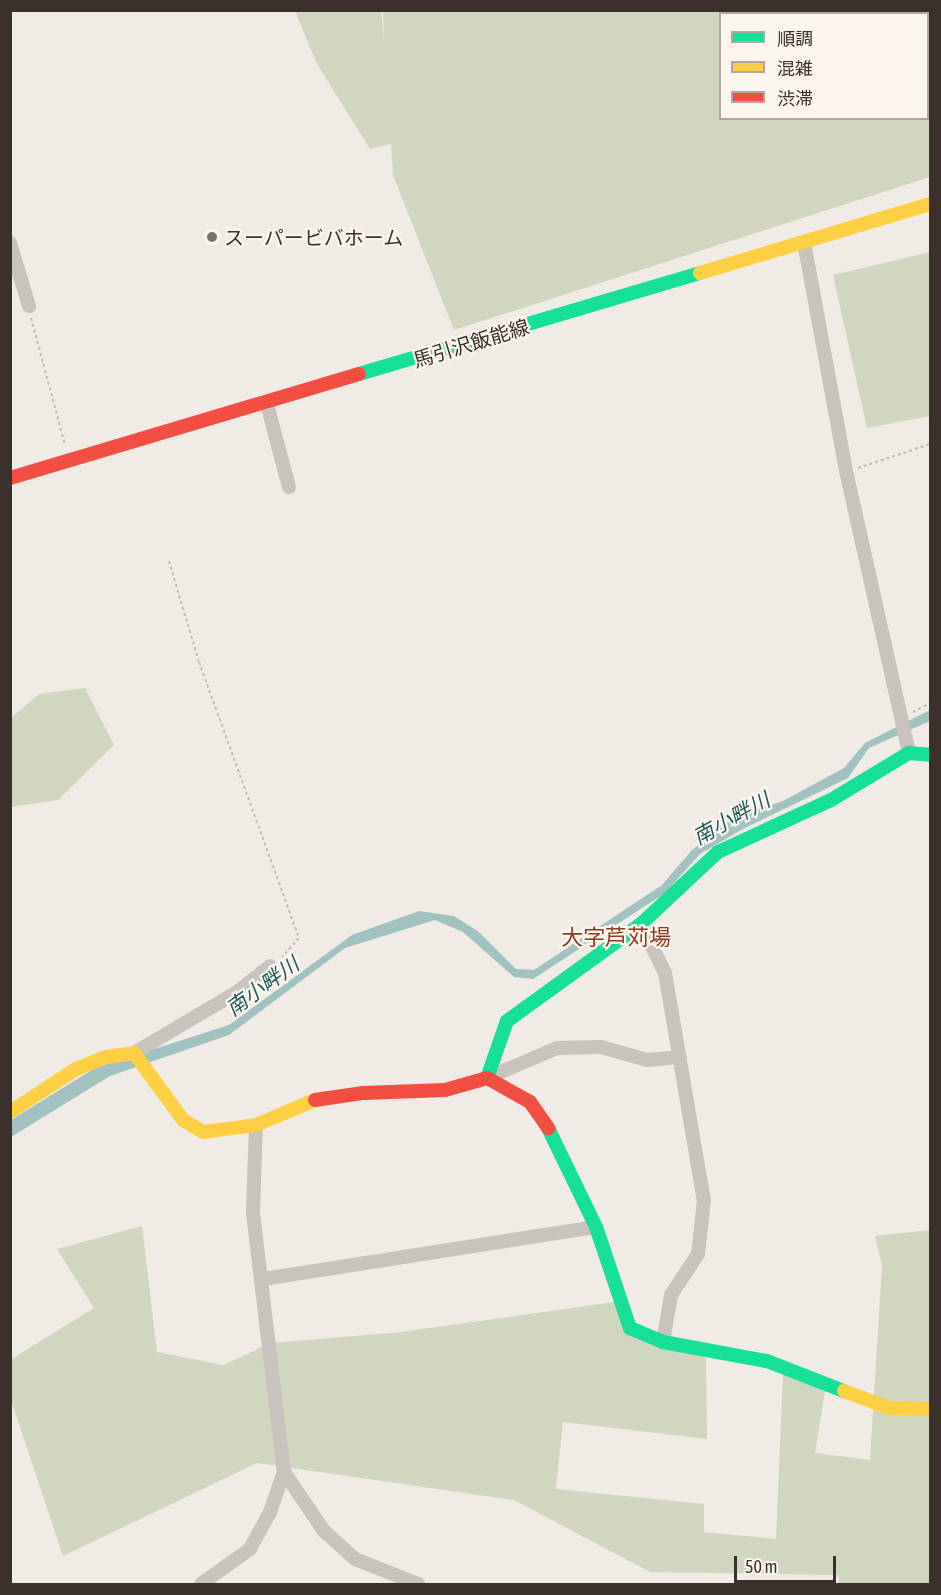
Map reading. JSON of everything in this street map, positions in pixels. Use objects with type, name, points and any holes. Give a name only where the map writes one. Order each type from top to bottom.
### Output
[{"type":"street","name":"馬引沢飯能線","points":[[10,478],[267,404],[930,204]]},
{"type":"street","points":[[804,242],[846,471],[908,747]]},
{"type":"street","points":[[10,243],[29,306]]},
{"type":"street","points":[[267,404],[289,487]]},
{"type":"street","points":[[908,747],[930,755]]},
{"type":"street","points":[[487,1078],[507,1021],[642,924],[730,844],[831,800],[908,747]]},
{"type":"street","points":[[642,924],[665,973],[704,1200],[698,1254],[671,1295],[663,1342]]},
{"type":"street","points":[[10,1112],[76,1069],[106,1057],[134,1053],[237,992],[270,966]]},
{"type":"street","points":[[134,1053],[183,1120],[202,1132],[256,1125],[305,1102],[363,1093],[445,1090],[487,1078],[558,1048],[601,1047],[647,1060],[680,1057]]},
{"type":"street","points":[[487,1078],[530,1102],[551,1133],[596,1227],[630,1328],[663,1342],[767,1361],[889,1408],[930,1409]]},
{"type":"street","points":[[201,1584],[250,1549],[270,1512],[284,1472],[263,1279],[253,1213],[256,1125]]},
{"type":"street","points":[[263,1279],[596,1227]]},
{"type":"street","points":[[284,1472],[324,1531],[355,1559],[418,1584]]},
{"type":"path","points":[[29,306],[69,460]]},
{"type":"path","points":[[846,471],[930,444]]},
{"type":"path","points":[[170,561],[199,662],[299,938],[270,966]]},
{"type":"path","points":[[903,720],[930,703]]},
{"type":"green space","points":[[295,11],[381,11],[384,39],[383,11],[930,11],[930,177],[454,330],[393,175],[391,144],[370,149],[317,64]]},
{"type":"green space","points":[[930,252],[930,416],[867,428],[833,275]]},
{"type":"green space","points":[[85,688],[114,745],[58,800],[11,807],[11,718],[39,694]]},
{"type":"green space","points":[[142,1226],[157,1352],[223,1365],[271,1343],[401,1332],[614,1302],[627,1332],[706,1358],[707,1439],[563,1422],[556,1489],[704,1504],[704,1532],[776,1539],[783,1373],[825,1391],[815,1453],[870,1460],[882,1265],[875,1236],[930,1230],[930,1584],[839,1584],[838,1575],[650,1572],[514,1500],[257,1463],[63,1556],[11,1400],[10,1360],[94,1308],[57,1249]]},
{"type":"water","points":[[930,710],[930,721],[869,748],[848,778],[741,830],[700,854],[665,893],[533,979],[514,977],[463,932],[435,920],[345,948],[229,1035],[110,1076],[11,1137],[11,1120],[95,1068],[229,1025],[352,935],[419,911],[454,916],[479,932],[516,969],[534,970],[662,885],[692,850],[733,818],[783,801],[844,768],[865,743]]},
{"type":"traffic: fast","points":[[359,374],[700,273]]},
{"type":"traffic: fast","points":[[487,1078],[507,1021],[641,924],[718,852],[831,800],[909,753],[930,755]]},
{"type":"traffic: fast","points":[[548,1128],[596,1227],[630,1328],[663,1342],[767,1361],[844,1391]]},
{"type":"traffic: slow","points":[[700,273],[930,204]]},
{"type":"traffic: slow","points":[[10,1112],[76,1069],[106,1057],[134,1053],[183,1120],[203,1132],[256,1125],[315,1100]]},
{"type":"traffic: slow","points":[[844,1391],[889,1408],[930,1409]]},
{"type":"traffic: jam","points":[[10,478],[359,374]]},
{"type":"traffic: jam","points":[[315,1100],[363,1093],[445,1090],[487,1078],[530,1102],[548,1128]]},
{"type":"place","name":"スーパービバホーム","points":[[212,237]]},
{"type":"district","name":"大字芦苅場","points":[[616,938]]},
{"type":"water label","name":"南小畔川","points":[[731,818]]},
{"type":"water label","name":"南小畔川","points":[[262,986]]}]
